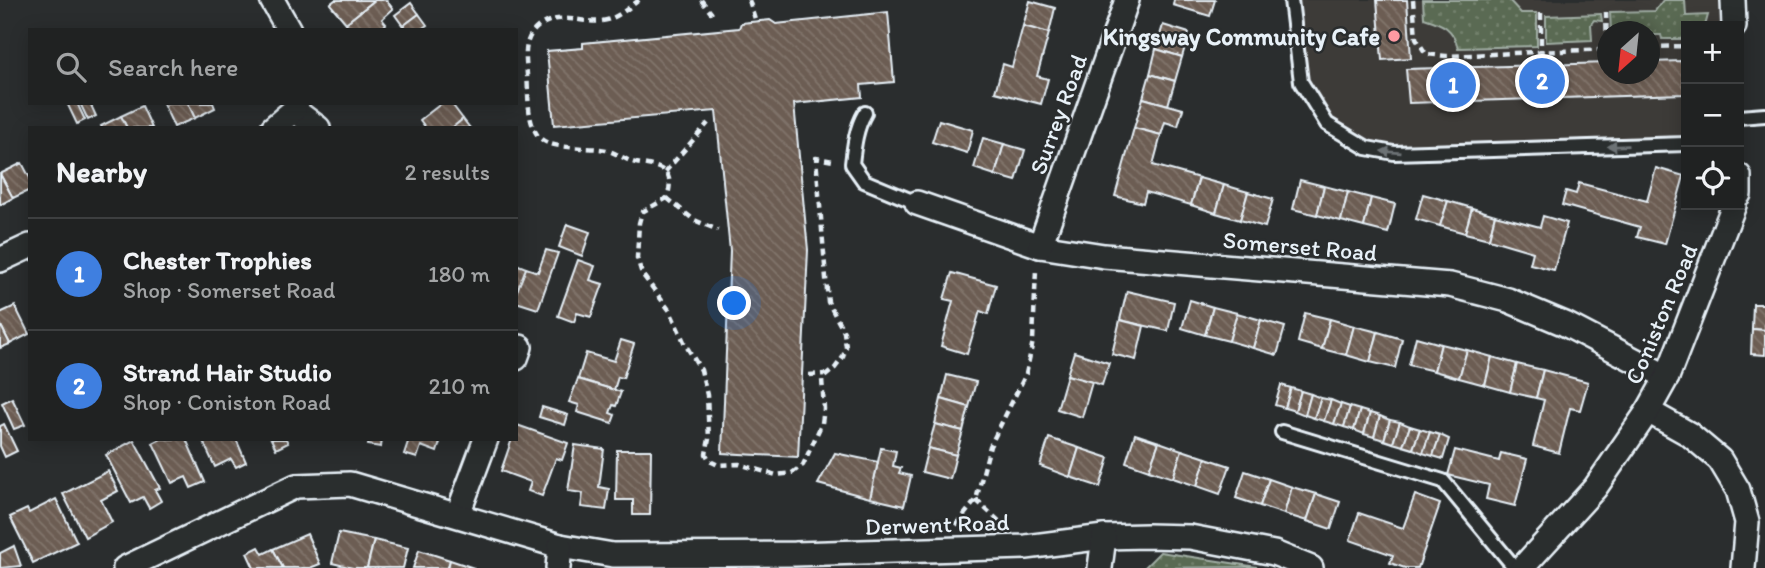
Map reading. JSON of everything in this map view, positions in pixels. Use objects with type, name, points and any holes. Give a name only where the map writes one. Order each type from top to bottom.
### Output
[{"type":"street","points":[[272,0],[288,28]]},
{"type":"street","name":"Surrey Road","points":[[1040,247],[1127,0]]},
{"type":"street","points":[[1733,0],[1734,21]]},
{"type":"street","points":[[276,126],[295,107],[316,126]]},
{"type":"street","name":"Somerset Road","points":[[917,203],[1040,247],[1104,256],[1450,285],[1508,300],[1553,319],[1667,377]]},
{"type":"street","name":"Coniston Road","points":[[1522,568],[1595,488],[1648,411],[1667,377],[1732,210]]},
{"type":"street","points":[[0,260],[28,247]]},
{"type":"street","points":[[1648,411],[1689,434],[1720,460],[1738,490],[1747,522],[1743,568]]},
{"type":"street","points":[[458,514],[485,441]]},
{"type":"street","name":"Derwent Road","points":[[125,568],[296,486],[320,483],[350,484],[458,514],[559,557],[817,554],[1026,547],[1104,537],[1190,537],[1274,553],[1311,568]]},
{"type":"street","points":[[1100,568],[1104,537]]},
{"type":"lane","points":[[1291,0],[1301,82],[1327,124],[1367,149],[1394,153],[1681,144]]},
{"type":"lane","points":[[866,113],[860,121],[852,164],[864,181],[917,203]]},
{"type":"lane","points":[[1744,117],[1765,116]]},
{"type":"lane","points":[[1282,432],[1443,481],[1515,568]]},
{"type":"path","points":[[639,0],[609,20],[560,18],[541,25],[530,35],[525,50],[530,111],[533,128],[541,140],[553,146],[606,150],[632,162],[656,165],[665,172],[671,187],[667,198],[642,212],[637,258],[642,274],[670,311],[701,370],[707,396],[709,439],[706,454],[710,461],[718,465],[739,464],[776,475],[792,473],[803,465],[822,423],[822,379],[835,368],[846,347],[844,332],[828,302],[816,158],[827,158],[836,162]]},
{"type":"path","points":[[701,0],[712,13]]},
{"type":"path","points":[[749,0],[756,22]]},
{"type":"path","points":[[1413,0],[1416,38],[1426,54],[1446,56],[1597,49]]},
{"type":"path","points":[[1606,12],[1606,21]]},
{"type":"path","points":[[1541,13],[1541,52]]},
{"type":"path","points":[[1660,47],[1681,46]]},
{"type":"path","points":[[665,172],[708,123]]},
{"type":"path","points":[[667,198],[694,220],[718,230]]},
{"type":"path","points":[[935,550],[976,500],[990,446],[1026,374],[1033,341],[1033,307],[1040,247]]},
{"type":"path","points":[[809,374],[826,374]]},
{"type":"shaded area","points":[[1291,0],[1730,0],[1731,21],[1681,21],[1681,144],[1367,148],[1327,124],[1301,82]]},
{"type":"green space","points":[[1423,0],[1509,0],[1521,13],[1537,13],[1537,46],[1458,48],[1446,28],[1424,18]]},
{"type":"green space","points":[[1663,0],[1685,0],[1686,16],[1708,15],[1706,21],[1681,21],[1681,39],[1662,39],[1660,21],[1610,21],[1610,12],[1655,11]]},
{"type":"green space","points":[[1601,14],[1602,21],[1594,20],[1591,24],[1592,40],[1546,42],[1546,16]]},
{"type":"green space","points":[[1160,552],[1257,567],[1144,568]]},
{"type":"building","points":[[335,0],[375,0],[346,23],[330,4]]},
{"type":"building","points":[[375,0],[386,0],[393,9],[382,19],[386,24],[382,28],[350,28],[346,23]]},
{"type":"building","points":[[1174,0],[1215,0],[1210,16],[1173,5]]},
{"type":"building","points":[[1377,0],[1407,0],[1411,58],[1382,60]]},
{"type":"building","points":[[1030,1],[1055,8],[1049,33],[1023,26]]},
{"type":"building","points":[[411,3],[419,14],[403,26],[395,15]]},
{"type":"building","points":[[888,12],[894,82],[861,85],[862,97],[794,104],[808,250],[798,457],[722,453],[730,251],[716,111],[554,125],[547,51],[583,48],[583,43],[739,28],[741,23],[770,20],[776,24]]},
{"type":"building","points":[[419,14],[427,25],[423,28],[403,26]]},
{"type":"building","points":[[1163,25],[1189,33],[1182,57],[1156,49]]},
{"type":"building","points":[[1023,26],[1049,33],[1037,76],[1048,79],[1041,104],[995,92],[1003,64],[1012,67]]},
{"type":"building","points":[[1156,49],[1182,57],[1175,81],[1150,74]]},
{"type":"building","points":[[1681,61],[1681,94],[1409,103],[1406,69],[1597,63],[1597,84],[1660,84],[1660,62]]},
{"type":"building","points":[[1150,74],[1175,81],[1168,105],[1143,98]]},
{"type":"building","points":[[1143,98],[1183,109],[1178,126],[1165,122],[1161,135],[1134,128]]},
{"type":"building","points":[[68,105],[78,105],[85,120],[77,124]]},
{"type":"building","points":[[81,105],[91,105],[96,116],[88,120]]},
{"type":"building","points":[[164,105],[189,105],[195,118],[174,126]]},
{"type":"building","points":[[189,105],[214,105],[215,108],[195,118]]},
{"type":"building","points":[[439,105],[452,105],[463,119],[454,126],[424,126],[420,120]]},
{"type":"building","points":[[142,106],[151,126],[126,126],[121,116]]},
{"type":"building","points":[[121,116],[126,126],[101,126]]},
{"type":"building","points":[[463,119],[468,126],[454,126]]},
{"type":"building","points":[[939,120],[973,130],[967,153],[932,142]]},
{"type":"building","points":[[1134,128],[1161,135],[1153,165],[1199,178],[1191,205],[1146,192],[1143,203],[1115,196]]},
{"type":"building","points":[[983,138],[1004,144],[995,175],[974,168]]},
{"type":"building","points":[[1004,144],[1025,150],[1016,181],[995,175]]},
{"type":"building","points":[[22,163],[28,174],[28,191],[13,198],[0,174]]},
{"type":"building","points":[[1656,168],[1681,175],[1681,187],[1665,244],[1637,237],[1640,227],[1562,205],[1566,191],[1576,194],[1579,183],[1647,201]]},
{"type":"building","points":[[0,174],[13,198],[0,205]]},
{"type":"building","points":[[1199,178],[1224,185],[1216,213],[1191,205]]},
{"type":"building","points":[[1300,180],[1324,186],[1317,215],[1293,209]]},
{"type":"building","points":[[1224,185],[1248,192],[1240,220],[1216,213]]},
{"type":"building","points":[[1324,186],[1348,192],[1341,221],[1317,215]]},
{"type":"building","points":[[1248,192],[1273,199],[1265,227],[1240,220]]},
{"type":"building","points":[[1348,192],[1371,198],[1364,227],[1341,221]]},
{"type":"building","points":[[1423,194],[1448,201],[1440,226],[1416,219]]},
{"type":"building","points":[[1371,198],[1395,204],[1388,233],[1364,227]]},
{"type":"building","points":[[1448,201],[1472,208],[1465,233],[1440,226]]},
{"type":"building","points":[[1472,208],[1495,215],[1489,239],[1465,233]]},
{"type":"building","points":[[1495,215],[1540,227],[1543,216],[1567,223],[1554,270],[1530,264],[1533,252],[1489,239]]},
{"type":"building","points":[[567,224],[590,232],[582,256],[559,247]]},
{"type":"building","points":[[546,250],[558,253],[538,309],[518,303],[518,288],[526,268],[538,272]]},
{"type":"building","points":[[578,260],[595,266],[590,280],[603,284],[591,317],[577,313],[574,322],[558,316]]},
{"type":"building","points":[[518,265],[526,268],[518,288]]},
{"type":"building","points":[[952,273],[996,285],[988,314],[980,311],[967,354],[941,346],[953,301],[944,299]]},
{"type":"building","points":[[1127,291],[1174,302],[1168,331],[1120,320]]},
{"type":"building","points":[[1190,300],[1213,307],[1205,335],[1182,328]]},
{"type":"building","points":[[1753,304],[1765,304],[1765,330],[1752,329]]},
{"type":"building","points":[[15,306],[28,335],[10,344],[0,324],[0,313]]},
{"type":"building","points":[[1213,307],[1237,313],[1229,341],[1205,335]]},
{"type":"building","points":[[1237,313],[1261,320],[1253,348],[1229,341]]},
{"type":"building","points":[[1305,313],[1330,319],[1322,349],[1298,342]]},
{"type":"building","points":[[1330,319],[1354,326],[1346,355],[1322,349]]},
{"type":"building","points":[[1120,320],[1144,326],[1136,360],[1112,354]]},
{"type":"building","points":[[1261,320],[1285,327],[1277,355],[1253,348]]},
{"type":"building","points":[[0,324],[10,344],[0,348]]},
{"type":"building","points":[[1354,326],[1378,332],[1370,362],[1346,355]]},
{"type":"building","points":[[1752,329],[1765,330],[1765,355],[1751,354]]},
{"type":"building","points":[[1378,332],[1402,339],[1395,368],[1370,362]]},
{"type":"building","points":[[1416,337],[1441,344],[1434,371],[1409,365]]},
{"type":"building","points":[[621,340],[634,344],[623,378],[618,377],[614,390],[578,379],[586,353],[614,361]]},
{"type":"building","points":[[1441,344],[1467,350],[1459,378],[1434,371]]},
{"type":"building","points":[[1467,350],[1492,357],[1485,385],[1459,378]]},
{"type":"building","points":[[1074,352],[1109,363],[1102,385],[1067,375]]},
{"type":"building","points":[[1492,357],[1517,364],[1510,392],[1485,385]]},
{"type":"building","points":[[1517,364],[1543,370],[1536,398],[1510,392]]},
{"type":"building","points":[[1543,370],[1588,382],[1580,410],[1570,408],[1559,453],[1533,446],[1544,400],[1536,398]]},
{"type":"building","points":[[947,375],[976,382],[969,407],[941,399]]},
{"type":"building","points":[[1067,375],[1092,382],[1082,417],[1057,409]]},
{"type":"building","points":[[578,379],[621,392],[610,413],[615,415],[612,423],[577,412],[579,405],[569,402]]},
{"type":"building","points":[[1281,385],[1291,388],[1285,408],[1275,405]]},
{"type":"building","points":[[1291,388],[1301,391],[1295,411],[1285,408]]},
{"type":"building","points":[[1301,391],[1311,394],[1305,415],[1295,411]]},
{"type":"building","points":[[1311,394],[1321,398],[1314,418],[1305,415]]},
{"type":"building","points":[[12,398],[25,425],[14,429],[2,403]]},
{"type":"building","points":[[1321,398],[1331,400],[1324,421],[1314,418]]},
{"type":"building","points":[[941,399],[969,407],[963,431],[935,424]]},
{"type":"building","points":[[1331,400],[1341,404],[1334,424],[1324,421]]},
{"type":"building","points":[[1341,404],[1350,407],[1344,427],[1334,424]]},
{"type":"building","points":[[542,407],[568,415],[565,425],[539,417]]},
{"type":"building","points":[[1350,407],[1360,410],[1354,430],[1344,427]]},
{"type":"building","points":[[1360,410],[1370,413],[1364,434],[1354,430]]},
{"type":"building","points":[[1370,413],[1380,416],[1374,437],[1364,434]]},
{"type":"building","points":[[1380,416],[1390,420],[1384,440],[1374,437]]},
{"type":"building","points":[[1390,420],[1400,422],[1393,443],[1384,440]]},
{"type":"building","points":[[1400,422],[1410,426],[1403,446],[1393,443]]},
{"type":"building","points":[[4,424],[17,451],[5,457],[0,446],[0,426]]},
{"type":"building","points":[[935,424],[963,431],[956,455],[928,448]]},
{"type":"building","points":[[518,425],[568,443],[562,460],[556,458],[542,496],[528,491],[531,482],[501,471],[511,441],[518,441]]},
{"type":"building","points":[[1410,426],[1420,429],[1413,449],[1403,446]]},
{"type":"building","points":[[1420,429],[1430,432],[1423,453],[1413,449]]},
{"type":"building","points":[[1430,432],[1440,435],[1433,456],[1423,453]]},
{"type":"building","points":[[1135,434],[1159,442],[1149,470],[1126,462]]},
{"type":"building","points":[[1440,435],[1449,439],[1443,459],[1433,456]]},
{"type":"building","points":[[1049,438],[1079,448],[1070,477],[1040,466]]},
{"type":"building","points":[[135,441],[160,488],[155,490],[161,501],[149,508],[143,497],[131,503],[106,455]]},
{"type":"building","points":[[187,441],[205,482],[191,488],[186,477],[172,483],[153,443]]},
{"type":"building","points":[[203,441],[237,441],[246,462],[236,467],[231,459],[215,467]]},
{"type":"building","points":[[272,441],[287,441],[288,443],[276,449]]},
{"type":"building","points":[[369,441],[382,441],[381,447],[368,445]]},
{"type":"building","points":[[408,441],[440,441],[437,452],[421,446],[417,458],[404,454]]},
{"type":"building","points":[[1159,442],[1182,450],[1173,478],[1149,470]]},
{"type":"building","points":[[575,445],[604,449],[599,487],[609,489],[606,510],[581,507],[583,493],[568,491]]},
{"type":"building","points":[[881,448],[896,451],[893,466],[901,468],[899,473],[911,476],[904,506],[870,498]]},
{"type":"building","points":[[928,448],[956,455],[950,479],[922,472]]},
{"type":"building","points":[[1079,448],[1109,458],[1100,487],[1070,477]]},
{"type":"building","points":[[617,450],[651,450],[650,515],[633,515],[633,500],[616,500]]},
{"type":"building","points":[[1182,450],[1206,458],[1197,486],[1173,478]]},
{"type":"building","points":[[1455,450],[1499,461],[1501,453],[1527,459],[1515,506],[1486,499],[1489,485],[1448,475]]},
{"type":"building","points":[[835,453],[878,462],[870,498],[818,484]]},
{"type":"building","points":[[1206,458],[1230,466],[1220,494],[1197,486]]},
{"type":"building","points":[[108,471],[118,491],[101,500],[112,522],[85,537],[63,494]]},
{"type":"building","points":[[1245,471],[1269,479],[1260,506],[1236,498]]},
{"type":"building","points":[[1269,479],[1292,487],[1284,514],[1260,506]]},
{"type":"building","points":[[1292,487],[1316,494],[1307,521],[1284,514]]},
{"type":"building","points":[[1316,494],[1340,502],[1331,529],[1307,521]]},
{"type":"building","points":[[1415,495],[1440,504],[1418,568],[1405,568],[1390,563],[1393,555],[1350,540],[1359,513],[1403,528]]},
{"type":"building","points":[[56,499],[77,542],[33,563],[10,517],[27,509],[29,513]]},
{"type":"building","points":[[339,533],[374,540],[367,568],[332,563]]},
{"type":"building","points":[[307,534],[320,564],[310,568],[283,568],[273,549]]},
{"type":"building","points":[[374,540],[408,548],[403,568],[367,568]]},
{"type":"building","points":[[14,546],[21,566],[0,568],[0,553]]},
{"type":"building","points":[[259,547],[263,554],[273,549],[283,568],[254,568],[247,553]]},
{"type":"building","points":[[419,550],[450,560],[448,568],[413,568]]},
{"type":"building","points":[[450,560],[474,568],[448,568]]},
{"type":"place","name":"Kingsway Community Cafe","points":[[1394,36]]},
{"type":"place","name":"Strand Hair Studio","points":[[1542,81]]},
{"type":"place","name":"Chester Trophies","points":[[1453,85]]}]
